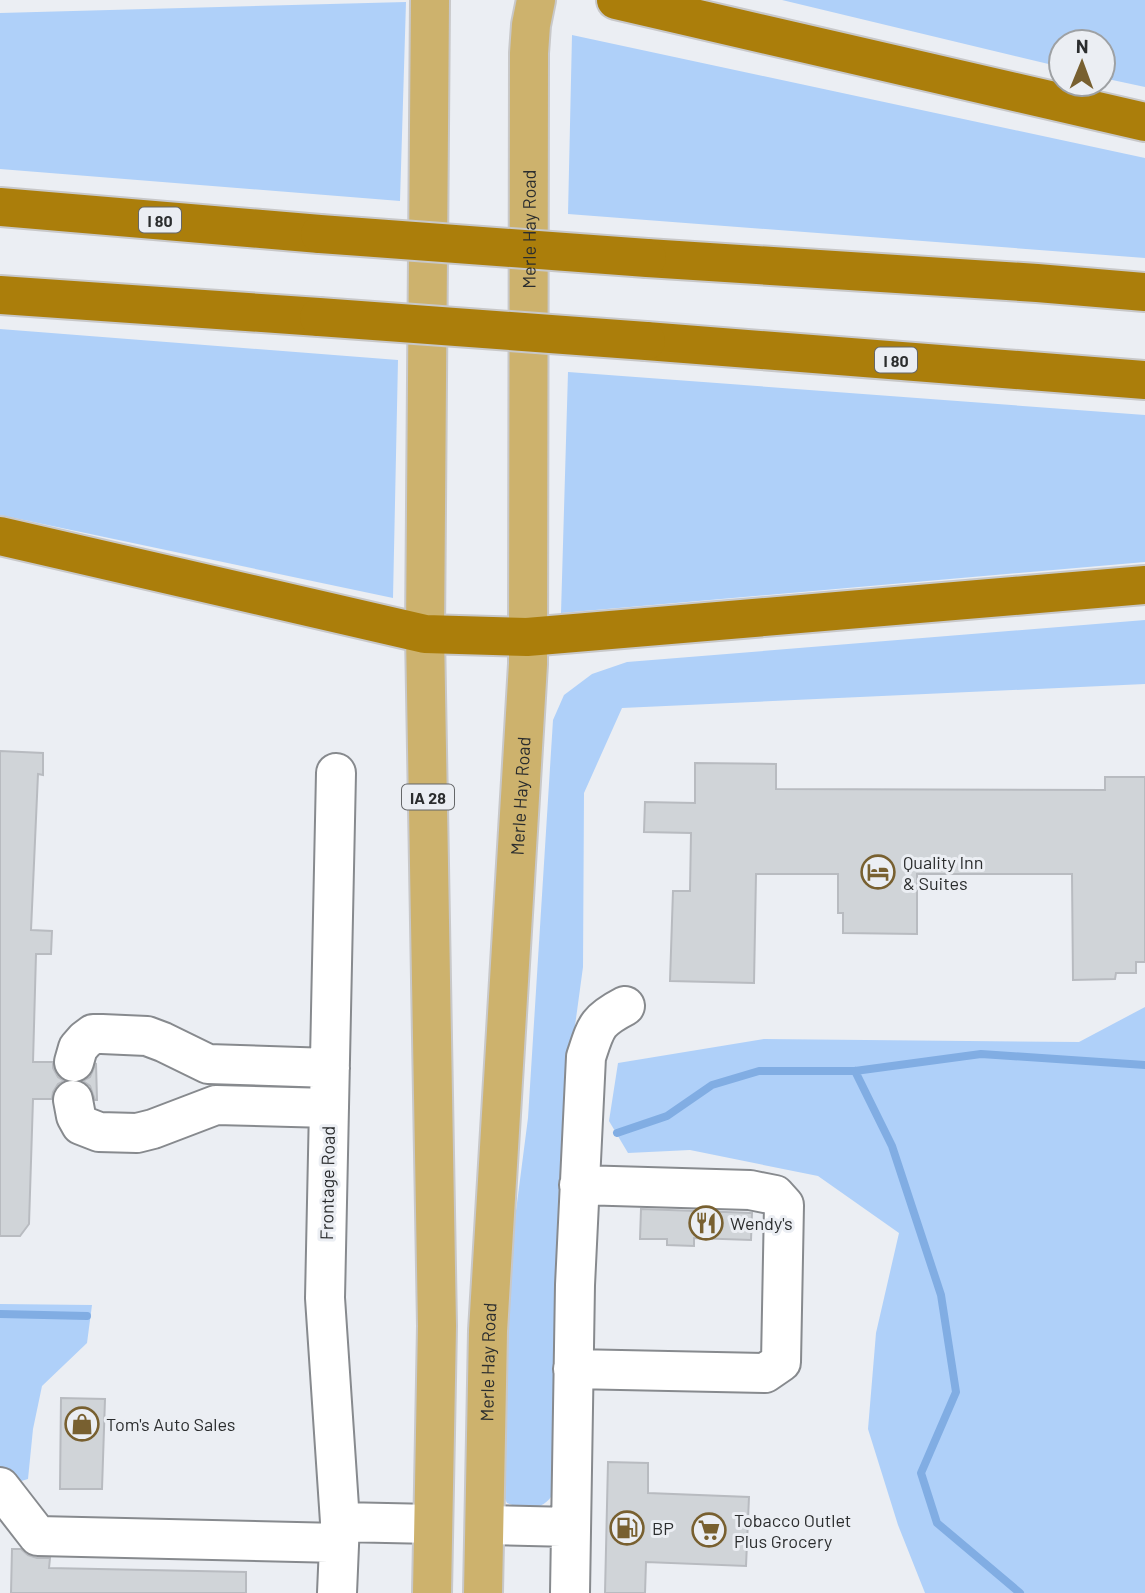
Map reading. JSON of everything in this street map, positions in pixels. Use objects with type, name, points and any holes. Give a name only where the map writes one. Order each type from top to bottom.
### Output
[{"type":"highway","points":[[616,0],[1145,122]]},
{"type":"highway","name":"I 80","points":[[0,207],[320,234],[1145,292]]},
{"type":"highway","name":"I 80","points":[[0,295],[1145,380]]},
{"type":"highway","points":[[0,536],[425,634],[527,637],[1145,585]]},
{"type":"main road","name":"IA 28","points":[[430,0],[425,634],[437,1326],[432,1593]]},
{"type":"main road","name":"Merle Hay Road","points":[[484,1593],[488,1331],[528,664],[529,53],[536,0]]},
{"type":"street","name":"Frontage Road","points":[[336,772],[325,1298],[340,1532],[337,1593]]},
{"type":"street","points":[[570,1593],[573,1369],[586,1057],[595,1029],[608,1015],[625,1006]]},
{"type":"street","points":[[74,1062],[85,1040],[93,1034],[102,1034],[147,1037],[208,1064],[330,1068]]},
{"type":"street","points":[[73,1100],[81,1125],[99,1132],[137,1133],[216,1105],[329,1108]]},
{"type":"street","points":[[573,1369],[765,1373],[781,1362],[784,1205],[775,1195],[750,1190],[579,1185]]},
{"type":"street","points":[[0,1488],[38,1536],[340,1532],[433,1524]]},
{"type":"street","points":[[485,1525],[571,1527]]},
{"type":"shaded area","points":[[782,0],[1145,0],[1145,87],[1117,81],[1117,28],[1047,28],[1047,64]]},
{"type":"shaded area","points":[[406,2],[400,201],[0,169],[0,13]]},
{"type":"shaded area","points":[[572,35],[1145,158],[1145,258],[568,214]]},
{"type":"shaded area","points":[[0,329],[398,360],[393,598],[0,515]]},
{"type":"shaded area","points":[[568,372],[1145,415],[1145,562],[561,613]]},
{"type":"shaded area","points":[[1145,620],[1145,684],[622,708],[584,793],[583,967],[569,1070],[557,1473],[551,1497],[542,1505],[525,1508],[507,1503],[498,1485],[503,1311],[528,1118],[553,720],[564,695],[592,674],[627,662]]},
{"type":"shaded area","points":[[1145,1007],[1145,1593],[925,1593],[898,1525],[868,1429],[876,1333],[899,1233],[818,1176],[690,1150],[628,1153],[609,1121],[618,1063],[764,1039],[1079,1042]]},
{"type":"shaded area","points":[[0,1304],[92,1305],[87,1343],[42,1386],[33,1429],[28,1479],[8,1485],[0,1476]]},
{"type":"building","points":[[0,751],[43,753],[43,775],[38,774],[31,930],[52,931],[51,954],[36,954],[33,1062],[53,1062],[58,1077],[64,1081],[58,1084],[52,1099],[33,1099],[29,1224],[20,1236],[0,1236]]},
{"type":"building","name":"Quality Inn & Suites","points":[[695,763],[776,764],[776,789],[1105,790],[1105,777],[1145,777],[1145,962],[1136,962],[1136,973],[1116,973],[1115,979],[1073,980],[1072,874],[917,874],[917,934],[843,933],[843,913],[838,913],[838,874],[756,874],[754,983],[670,981],[673,891],[690,891],[691,833],[644,832],[645,802],[695,803]]},
{"type":"building","points":[[96,1063],[95,1100],[90,1086],[83,1081],[90,1077]]},
{"type":"building","name":"Wendy's","points":[[641,1209],[752,1213],[751,1240],[694,1238],[694,1246],[667,1245],[667,1239],[640,1239]]},
{"type":"building","name":"Tom's Auto Sales","points":[[61,1398],[105,1399],[102,1489],[60,1489]]},
{"type":"building","points":[[608,1462],[648,1463],[648,1493],[749,1497],[746,1566],[646,1562],[645,1593],[605,1593]]},
{"type":"building","points":[[12,1549],[21,1549],[37,1558],[50,1558],[49,1568],[246,1572],[246,1593],[11,1593]]},
{"type":"waterway","points":[[617,1133],[667,1116],[712,1085],[759,1071],[855,1071],[981,1054],[1145,1065]]},
{"type":"waterway","points":[[855,1071],[892,1146],[941,1295],[956,1392],[921,1473],[937,1523],[1020,1593]]},
{"type":"waterway","points":[[0,1314],[87,1316]]},
{"type":"place","name":"Quality Inn & Suites","points":[[878,872]]},
{"type":"place","name":"Wendy's","points":[[706,1223]]},
{"type":"place","name":"Tom's Auto Sales","points":[[82,1424]]},
{"type":"place","name":"BP","points":[[627,1528]]},
{"type":"place","name":"Tobacco Outlet Plus Grocery","points":[[709,1530]]}]
